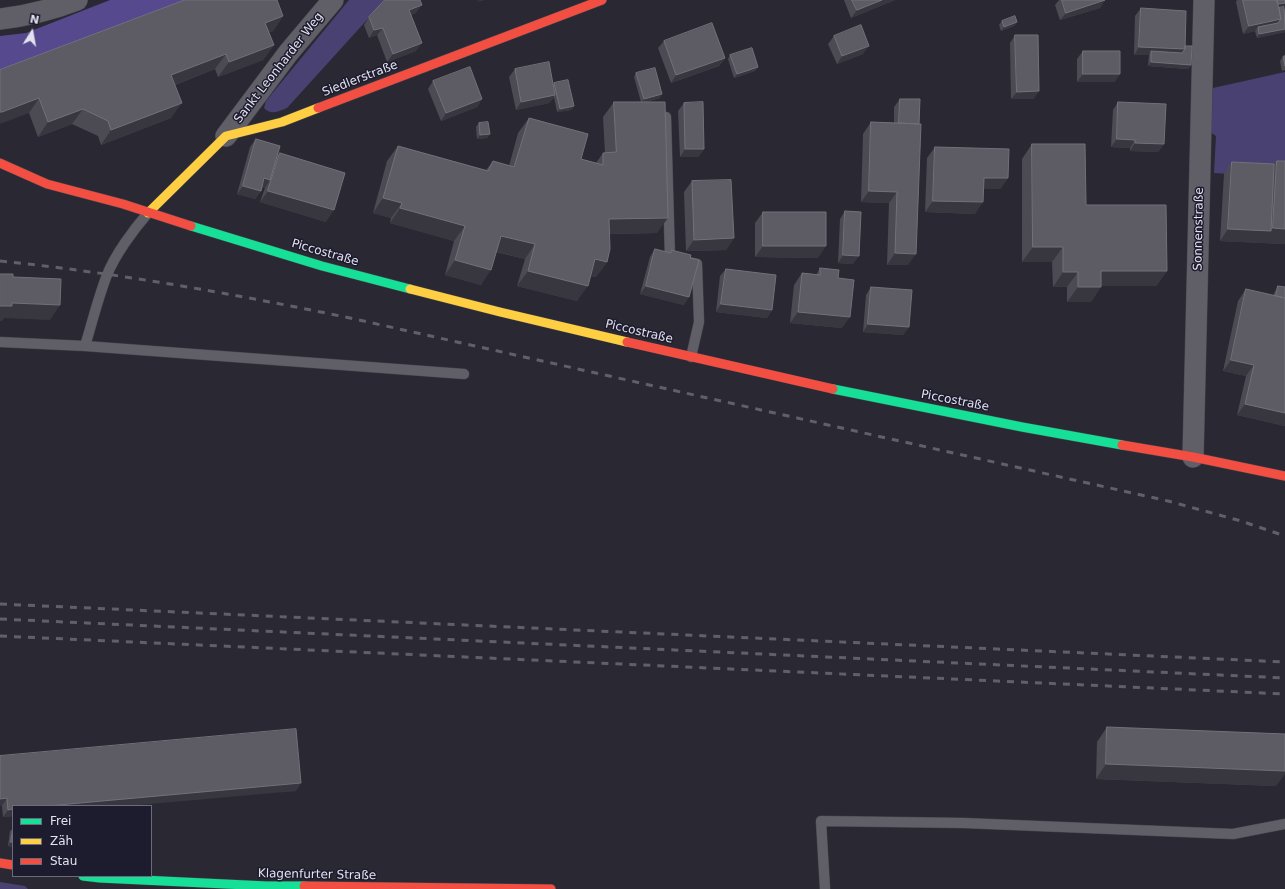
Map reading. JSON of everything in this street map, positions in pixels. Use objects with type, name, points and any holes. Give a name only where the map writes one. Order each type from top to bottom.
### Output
[{"type":"street","points":[[0,19],[29,15],[62,6],[77,0]]},
{"type":"street","name":"Sankt Leonharder Weg","points":[[226,136],[289,52],[333,0]]},
{"type":"street","name":"Siedlerstraße","points":[[226,136],[282,122],[602,0]]},
{"type":"street","name":"Sonnenstraße","points":[[1193,457],[1196,389],[1204,0]]},
{"type":"street","points":[[148,213],[226,136]]},
{"type":"street","name":"Piccostraße","points":[[0,162],[47,184],[123,204],[329,268],[500,312],[846,392],[1022,427],[1193,457],[1285,476]]},
{"type":"street","points":[[0,863],[12,865]]},
{"type":"street","name":"Klagenfurter Straße","points":[[91,877],[239,887],[551,889]]},
{"type":"lane","points":[[666,117],[670,258],[697,264],[699,322],[691,357]]},
{"type":"lane","points":[[85,346],[108,274],[124,245],[148,213]]},
{"type":"lane","points":[[0,342],[85,346],[464,374]]},
{"type":"lane","points":[[825,889],[821,821],[964,823],[1233,834],[1285,824]]},
{"type":"shaded area","points":[[110,0],[207,0],[0,78],[0,36],[26,33]]},
{"type":"shaded area","points":[[349,0],[385,0],[287,108],[275,112],[269,112],[264,108],[266,101]]},
{"type":"shaded area","points":[[1285,72],[1285,177],[1214,173],[1216,136],[1210,132],[1213,88]]},
{"type":"shaded area","points":[[0,882],[25,886],[28,889],[0,889]]},
{"type":"building","points":[[185,0],[277,0],[283,16],[265,23],[274,45],[229,62],[226,54],[171,75],[182,103],[111,130],[108,121],[83,109],[48,122],[39,98],[0,112],[0,70]]},
{"type":"building","points":[[385,0],[420,0],[422,5],[409,10],[422,43],[393,54],[383,28],[374,30],[369,17]]},
{"type":"building","points":[[852,0],[882,0],[857,10]]},
{"type":"building","points":[[1062,0],[1105,0],[1066,13]]},
{"type":"building","points":[[1243,0],[1277,0],[1281,19],[1249,26]]},
{"type":"building","points":[[1277,0],[1285,0],[1285,3],[1278,4]]},
{"type":"building","points":[[1284,7],[1285,29],[1259,34],[1258,27],[1278,23],[1281,19],[1279,8]]},
{"type":"building","points":[[1141,8],[1186,11],[1185,49],[1139,47]]},
{"type":"building","points":[[1015,16],[1017,22],[1004,27],[1002,21]]},
{"type":"building","points":[[712,23],[725,58],[676,75],[664,41]]},
{"type":"building","points":[[861,25],[869,46],[842,56],[834,36]]},
{"type":"building","points":[[1015,35],[1038,35],[1039,91],[1017,92]]},
{"type":"building","points":[[1185,46],[1192,46],[1191,65],[1151,62],[1151,51],[1182,53]]},
{"type":"building","points":[[752,48],[758,67],[737,74],[730,55]]},
{"type":"building","points":[[1083,51],[1120,51],[1120,74],[1083,74]]},
{"type":"building","points":[[549,62],[555,95],[521,102],[515,69]]},
{"type":"building","points":[[470,67],[482,99],[446,113],[433,81]]},
{"type":"building","points":[[655,68],[662,94],[644,99],[636,73]]},
{"type":"building","points":[[568,80],[574,106],[560,109],[554,83]]},
{"type":"building","points":[[900,99],[920,99],[919,124],[899,123]]},
{"type":"building","points":[[614,102],[665,102],[668,218],[609,219],[610,249],[607,262],[595,259],[588,286],[528,271],[535,244],[501,236],[491,270],[455,260],[465,226],[400,208],[402,203],[383,198],[398,146],[488,171],[493,161],[514,167],[529,118],[588,134],[581,159],[603,165],[603,153],[616,152]]},
{"type":"building","points":[[703,102],[704,149],[685,149],[684,103]]},
{"type":"building","points":[[1118,102],[1166,104],[1164,144],[1135,143],[1135,140],[1117,139]]},
{"type":"building","points":[[488,122],[490,134],[480,135],[479,123]]},
{"type":"building","points":[[871,122],[921,124],[916,254],[895,253],[897,192],[869,191]]},
{"type":"building","points":[[256,139],[280,146],[270,180],[264,178],[261,191],[243,186]]},
{"type":"building","points":[[1032,144],[1085,144],[1086,205],[1166,205],[1167,271],[1101,271],[1101,287],[1078,287],[1078,272],[1063,272],[1063,247],[1033,247]]},
{"type":"building","points":[[935,147],[1009,149],[1008,178],[984,178],[983,202],[933,201]]},
{"type":"building","points":[[280,153],[345,173],[334,210],[268,191]]},
{"type":"building","points":[[1277,161],[1285,161],[1285,229],[1273,228]]},
{"type":"building","points":[[1232,162],[1274,164],[1271,231],[1228,229]]},
{"type":"building","points":[[731,180],[734,238],[694,240],[692,181]]},
{"type":"building","points":[[845,211],[861,212],[859,256],[843,255]]},
{"type":"building","points":[[763,212],[826,212],[826,246],[763,246]]},
{"type":"building","points":[[655,249],[671,253],[671,250],[691,255],[690,258],[699,260],[689,297],[646,286]]},
{"type":"building","points":[[820,268],[839,270],[838,278],[854,280],[850,317],[798,312],[802,273],[820,275]]},
{"type":"building","points":[[726,269],[776,275],[772,310],[721,304]]},
{"type":"building","points":[[0,274],[13,274],[13,277],[61,279],[60,305],[12,303],[12,306],[0,306]]},
{"type":"building","points":[[1278,286],[1285,287],[1285,298],[1276,296]]},
{"type":"building","points":[[871,287],[912,290],[909,327],[868,324]]},
{"type":"building","points":[[1246,289],[1285,298],[1285,413],[1245,404],[1254,365],[1231,360]]},
{"type":"building","points":[[1107,727],[1285,734],[1285,771],[1106,764]]},
{"type":"building","points":[[296,729],[301,783],[58,805],[12,805],[12,809],[8,810],[7,798],[0,799],[0,756]]},
{"type":"railway","points":[[0,261],[176,285],[350,318],[1168,501],[1241,521],[1285,536]]},
{"type":"railway","points":[[0,604],[1285,662]]},
{"type":"railway","points":[[0,619],[1285,678]]},
{"type":"railway","points":[[0,636],[1285,694]]},
{"type":"traffic: fast","points":[[191,226],[322,266],[410,289]]},
{"type":"traffic: fast","points":[[833,389],[1022,427],[1122,445]]},
{"type":"traffic: fast","points":[[92,877],[267,886],[304,886]]},
{"type":"traffic: slow","points":[[148,213],[226,136],[282,122],[318,108]]},
{"type":"traffic: slow","points":[[410,289],[627,342]]},
{"type":"traffic: jam","points":[[318,108],[602,0]]},
{"type":"traffic: jam","points":[[0,163],[47,184],[123,204],[191,226]]},
{"type":"traffic: jam","points":[[627,342],[833,389]]},
{"type":"traffic: jam","points":[[1122,445],[1193,457],[1285,476]]},
{"type":"traffic: jam","points":[[0,863],[12,865]]},
{"type":"traffic: jam","points":[[304,886],[551,889]]}]
